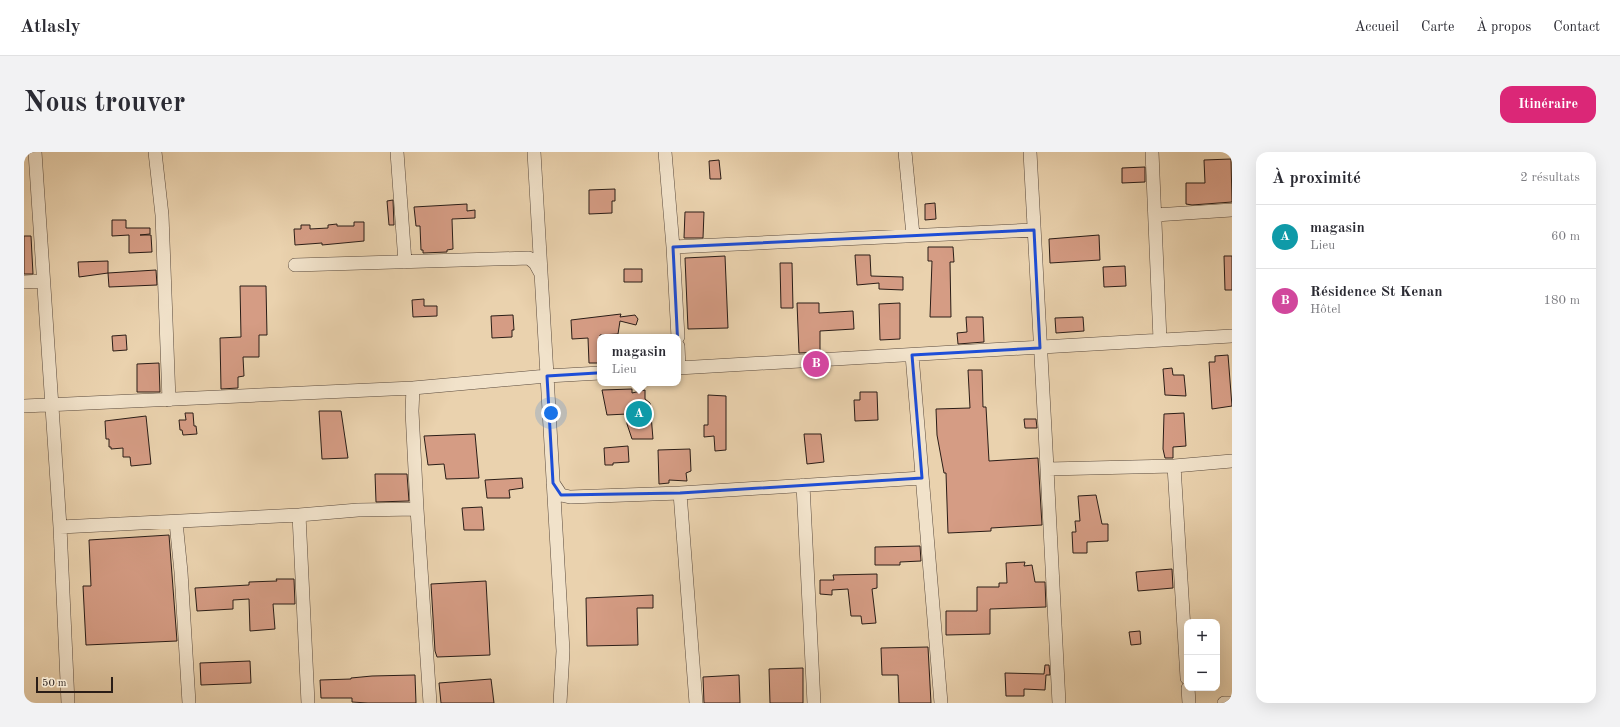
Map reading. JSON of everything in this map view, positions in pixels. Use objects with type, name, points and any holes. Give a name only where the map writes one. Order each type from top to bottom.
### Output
[{"type":"street","points":[[35,152],[42,281],[60,527],[68,703]]},
{"type":"street","points":[[156,152],[162,215],[169,400]]},
{"type":"street","points":[[397,152],[405,262]]},
{"type":"street","points":[[534,152],[563,651],[560,703]]},
{"type":"street","points":[[665,152],[673,247],[678,334]]},
{"type":"street","points":[[905,152],[914,235]]},
{"type":"street","points":[[1030,152],[1048,468],[1059,703]]},
{"type":"street","points":[[1152,152],[1160,340]]},
{"type":"street","points":[[1155,215],[1232,210]]},
{"type":"street","points":[[673,247],[1034,230]]},
{"type":"street","points":[[294,265],[529,258],[535,262],[541,276]]},
{"type":"street","points":[[24,282],[42,281]]},
{"type":"street","points":[[681,368],[1232,336]]},
{"type":"street","points":[[912,355],[941,703]]},
{"type":"street","points":[[24,406],[413,388],[597,373]]},
{"type":"street","points":[[413,388],[412,411],[417,509],[430,703]]},
{"type":"street","points":[[1048,468],[1174,466],[1232,460]]},
{"type":"street","points":[[1174,466],[1186,655]]},
{"type":"street","points":[[553,484],[561,495],[570,497],[680,493],[922,478]]},
{"type":"street","points":[[804,485],[814,703]]},
{"type":"street","points":[[680,493],[696,703]]},
{"type":"street","points":[[60,527],[299,515],[358,510],[417,509]]},
{"type":"street","points":[[299,515],[308,703]]},
{"type":"street","points":[[176,522],[190,703]]},
{"type":"street","points":[[1188,691],[1189,703]]},
{"type":"street","points":[[1224,703],[1232,703]]},
{"type":"highlighted area","points":[[1034,230],[1040,348],[912,355],[922,478],[680,493],[561,495],[553,483],[547,376],[679,368],[673,247]]},
{"type":"building","points":[[1231,159],[1232,202],[1192,205],[1186,204],[1186,183],[1205,183],[1204,160]]},
{"type":"building","points":[[719,160],[721,179],[710,179],[709,161]]},
{"type":"building","points":[[1145,167],[1145,182],[1122,183],[1122,168]]},
{"type":"building","points":[[615,189],[615,201],[612,201],[612,213],[589,214],[589,190]]},
{"type":"building","points":[[393,200],[394,225],[389,225],[387,201]]},
{"type":"building","points":[[935,203],[936,219],[925,220],[925,204]]},
{"type":"building","points":[[467,204],[467,211],[475,210],[475,218],[452,219],[453,249],[447,250],[447,252],[423,253],[423,250],[421,250],[420,226],[416,226],[414,207]]},
{"type":"building","points":[[685,212],[704,212],[703,238],[684,238]]},
{"type":"building","points":[[112,220],[126,220],[126,228],[150,228],[150,234],[140,235],[151,235],[152,252],[129,253],[129,235],[112,236]]},
{"type":"building","points":[[354,222],[364,222],[364,241],[322,245],[322,243],[295,245],[294,229],[301,229],[301,225],[310,225],[310,229],[328,228],[328,225],[337,224],[337,226],[354,226]]},
{"type":"building","points":[[1099,235],[1100,260],[1050,263],[1049,239]]},
{"type":"building","points":[[24,236],[31,236],[33,274],[24,274]]},
{"type":"building","points":[[928,247],[953,247],[954,262],[950,262],[951,317],[930,317],[932,261],[928,261]]},
{"type":"building","points":[[855,255],[870,255],[871,276],[903,277],[903,290],[879,289],[879,283],[857,285]]},
{"type":"building","points":[[725,256],[728,328],[688,329],[685,258]]},
{"type":"building","points":[[1224,256],[1232,256],[1232,290],[1225,290]]},
{"type":"building","points":[[108,261],[108,273],[79,277],[78,262]]},
{"type":"building","points":[[780,263],[792,263],[793,308],[781,308]]},
{"type":"building","points":[[1125,266],[1126,286],[1104,287],[1103,267]]},
{"type":"building","points":[[624,269],[642,269],[642,282],[624,282]]},
{"type":"building","points":[[156,270],[157,285],[109,287],[108,273]]},
{"type":"building","points":[[240,286],[266,286],[267,335],[259,335],[259,357],[243,357],[244,376],[238,377],[238,388],[221,389],[220,338],[241,337]]},
{"type":"building","points":[[424,299],[424,306],[437,306],[437,316],[413,317],[412,300]]},
{"type":"building","points":[[797,303],[819,303],[819,313],[853,311],[854,329],[820,331],[820,352],[799,353]]},
{"type":"building","points":[[900,303],[900,339],[880,340],[879,304]]},
{"type":"building","points":[[621,314],[620,317],[635,315],[638,319],[636,325],[620,321],[618,334],[597,334],[597,363],[589,363],[588,338],[572,339],[571,320]]},
{"type":"building","points":[[513,315],[514,330],[512,330],[512,337],[492,338],[491,316]]},
{"type":"building","points":[[966,317],[983,317],[984,342],[958,344],[957,333],[967,332]]},
{"type":"building","points":[[1083,317],[1084,331],[1056,333],[1055,318]]},
{"type":"building","points":[[126,335],[127,350],[113,351],[112,336]]},
{"type":"building","points":[[1228,355],[1232,406],[1212,409],[1209,362],[1215,362],[1215,356]]},
{"type":"building","points":[[159,363],[160,392],[137,392],[137,364]]},
{"type":"building","points":[[1172,368],[1173,375],[1184,375],[1186,396],[1165,395],[1163,369]]},
{"type":"building","points":[[968,370],[982,370],[983,407],[986,407],[989,461],[1038,458],[1042,525],[991,528],[991,531],[948,533],[946,473],[944,473],[937,435],[936,409],[970,408]]},
{"type":"building","points":[[632,389],[632,393],[645,390],[645,399],[650,403],[653,439],[632,439],[627,424],[627,414],[607,415],[602,390]]},
{"type":"building","points":[[860,392],[877,392],[878,420],[855,421],[854,400],[860,400]]},
{"type":"building","points":[[708,395],[726,396],[726,450],[715,451],[714,436],[704,437],[704,425],[708,425]]},
{"type":"building","points":[[319,411],[341,411],[348,458],[322,459]]},
{"type":"building","points":[[185,413],[193,413],[194,426],[196,426],[197,434],[183,435],[182,430],[180,430],[179,420],[186,420]]},
{"type":"building","points":[[1184,413],[1186,446],[1173,447],[1173,458],[1165,458],[1163,449],[1164,414]]},
{"type":"building","points":[[146,416],[151,464],[131,466],[130,457],[123,457],[123,448],[111,449],[111,447],[109,447],[109,439],[106,439],[105,421]]},
{"type":"building","points":[[1024,419],[1036,419],[1037,428],[1025,428]]},
{"type":"building","points":[[475,434],[479,478],[446,479],[444,464],[428,465],[424,436]]},
{"type":"building","points":[[804,434],[821,434],[824,462],[807,464]]},
{"type":"building","points":[[628,446],[629,462],[605,465],[604,448]]},
{"type":"building","points":[[690,449],[691,471],[686,473],[687,481],[669,480],[669,483],[659,484],[658,450]]},
{"type":"building","points":[[375,474],[407,474],[409,501],[376,502]]},
{"type":"building","points":[[522,478],[523,488],[509,490],[510,498],[487,498],[485,480]]},
{"type":"building","points":[[1096,495],[1102,524],[1108,524],[1108,541],[1087,542],[1087,553],[1073,553],[1072,532],[1076,532],[1075,521],[1080,521],[1078,496]]},
{"type":"building","points":[[482,507],[484,530],[464,530],[462,508]]},
{"type":"building","points":[[169,535],[177,641],[86,645],[83,586],[91,586],[89,540]]},
{"type":"building","points":[[920,546],[921,561],[900,562],[900,565],[875,565],[875,547]]},
{"type":"building","points":[[1025,562],[1024,566],[1032,565],[1035,582],[1045,582],[1046,607],[990,609],[990,634],[946,635],[946,611],[977,611],[977,587],[999,587],[999,583],[1007,583],[1006,563]]},
{"type":"building","points":[[1172,569],[1173,588],[1138,591],[1136,572]]},
{"type":"building","points":[[877,574],[877,588],[872,589],[876,623],[862,624],[861,616],[851,616],[848,589],[832,590],[832,595],[820,594],[820,580],[834,580],[833,575]]},
{"type":"building","points":[[276,579],[294,579],[295,604],[273,604],[275,629],[250,631],[249,599],[233,600],[233,609],[197,611],[195,588],[249,585],[249,582],[277,581]]},
{"type":"building","points":[[486,581],[490,655],[437,657],[435,651],[431,584]]},
{"type":"building","points":[[653,595],[653,608],[637,608],[638,645],[587,646],[586,598]]},
{"type":"building","points":[[1140,631],[1141,644],[1131,645],[1129,632]]},
{"type":"building","points":[[928,647],[931,703],[899,703],[898,675],[882,675],[881,648]]},
{"type":"building","points":[[250,661],[251,683],[201,685],[200,663]]},
{"type":"building","points":[[1045,665],[1049,665],[1050,675],[1046,675],[1045,690],[1024,689],[1024,696],[1006,696],[1005,673],[1044,674]]},
{"type":"building","points":[[803,668],[803,703],[770,703],[769,669]]},
{"type":"building","points":[[415,675],[416,703],[368,703],[352,702],[352,698],[321,698],[320,680],[351,679],[372,676]]},
{"type":"building","points":[[739,675],[740,703],[704,703],[703,677]]},
{"type":"building","points":[[491,679],[494,703],[441,703],[439,683]]},
{"type":"place","name":"Résidence St Kenan","points":[[816,364]]},
{"type":"place","name":"magasin","points":[[639,414]]}]
